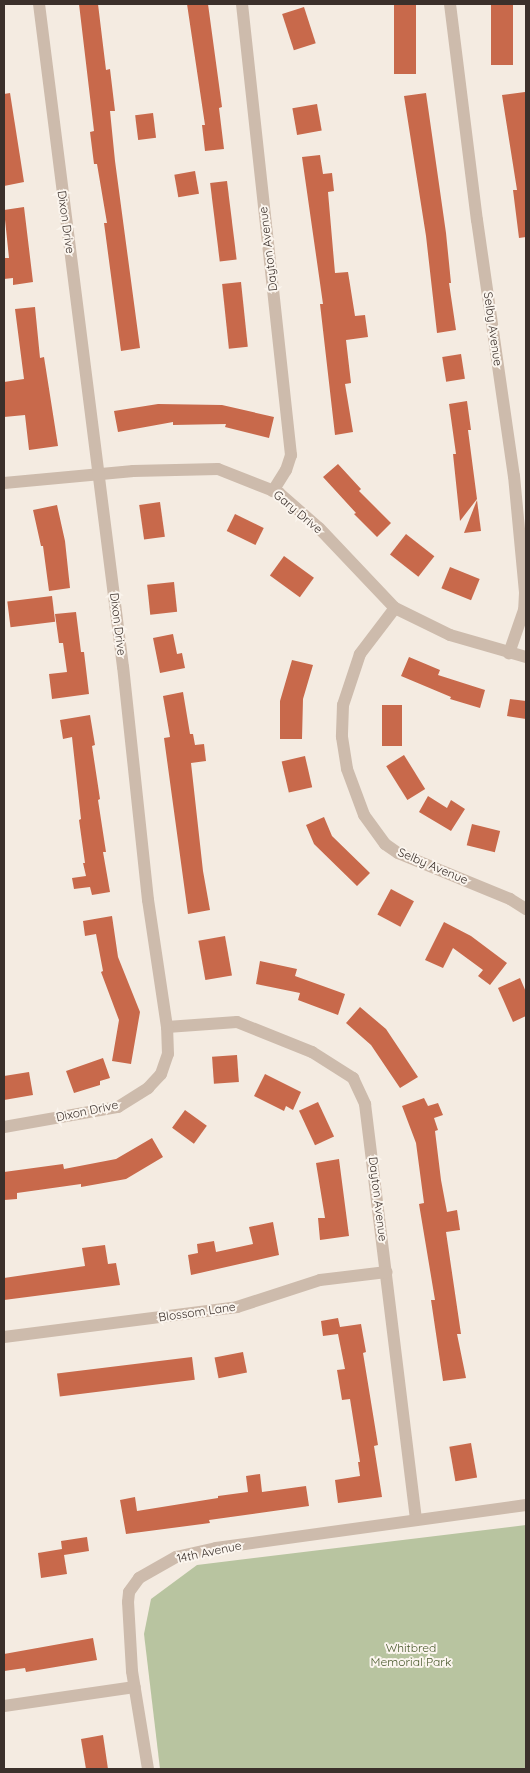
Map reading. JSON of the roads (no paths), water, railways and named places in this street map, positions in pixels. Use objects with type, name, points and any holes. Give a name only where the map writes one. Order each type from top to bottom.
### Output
[{"type":"street","name":"Dixon Drive","points":[[4,1127],[118,1107],[148,1088],[161,1074],[168,1054],[167,1027],[148,900],[123,667],[39,4]]},
{"type":"street","name":"Dayton Avenue","points":[[242,4],[291,455],[286,470],[273,490]]},
{"type":"street","name":"Selby Avenue","points":[[450,4],[477,220],[514,476],[524,583],[524,610],[509,653]]},
{"type":"street","name":"Gary Drive","points":[[4,483],[133,470],[218,470],[273,490],[319,528],[395,608],[450,635],[526,657]]},
{"type":"street","name":"Selby Avenue","points":[[395,608],[360,654],[343,705],[342,737],[348,769],[364,815],[386,844],[398,853],[510,898],[526,909]]},
{"type":"street","name":"Dayton Avenue","points":[[167,1027],[237,1022],[312,1052],[353,1078],[365,1104],[416,1520]]},
{"type":"street","name":"Blossom Lane","points":[[4,1337],[237,1307],[320,1280],[387,1272]]},
{"type":"street","name":"14th Avenue","points":[[148,1769],[135,1687],[129,1592],[139,1578],[176,1557],[216,1548],[526,1505]]},
{"type":"street","points":[[4,1706],[135,1687]]},
{"type":"park label","name":"Whitbred Memorial Park","points":[[411,1655]]}]
